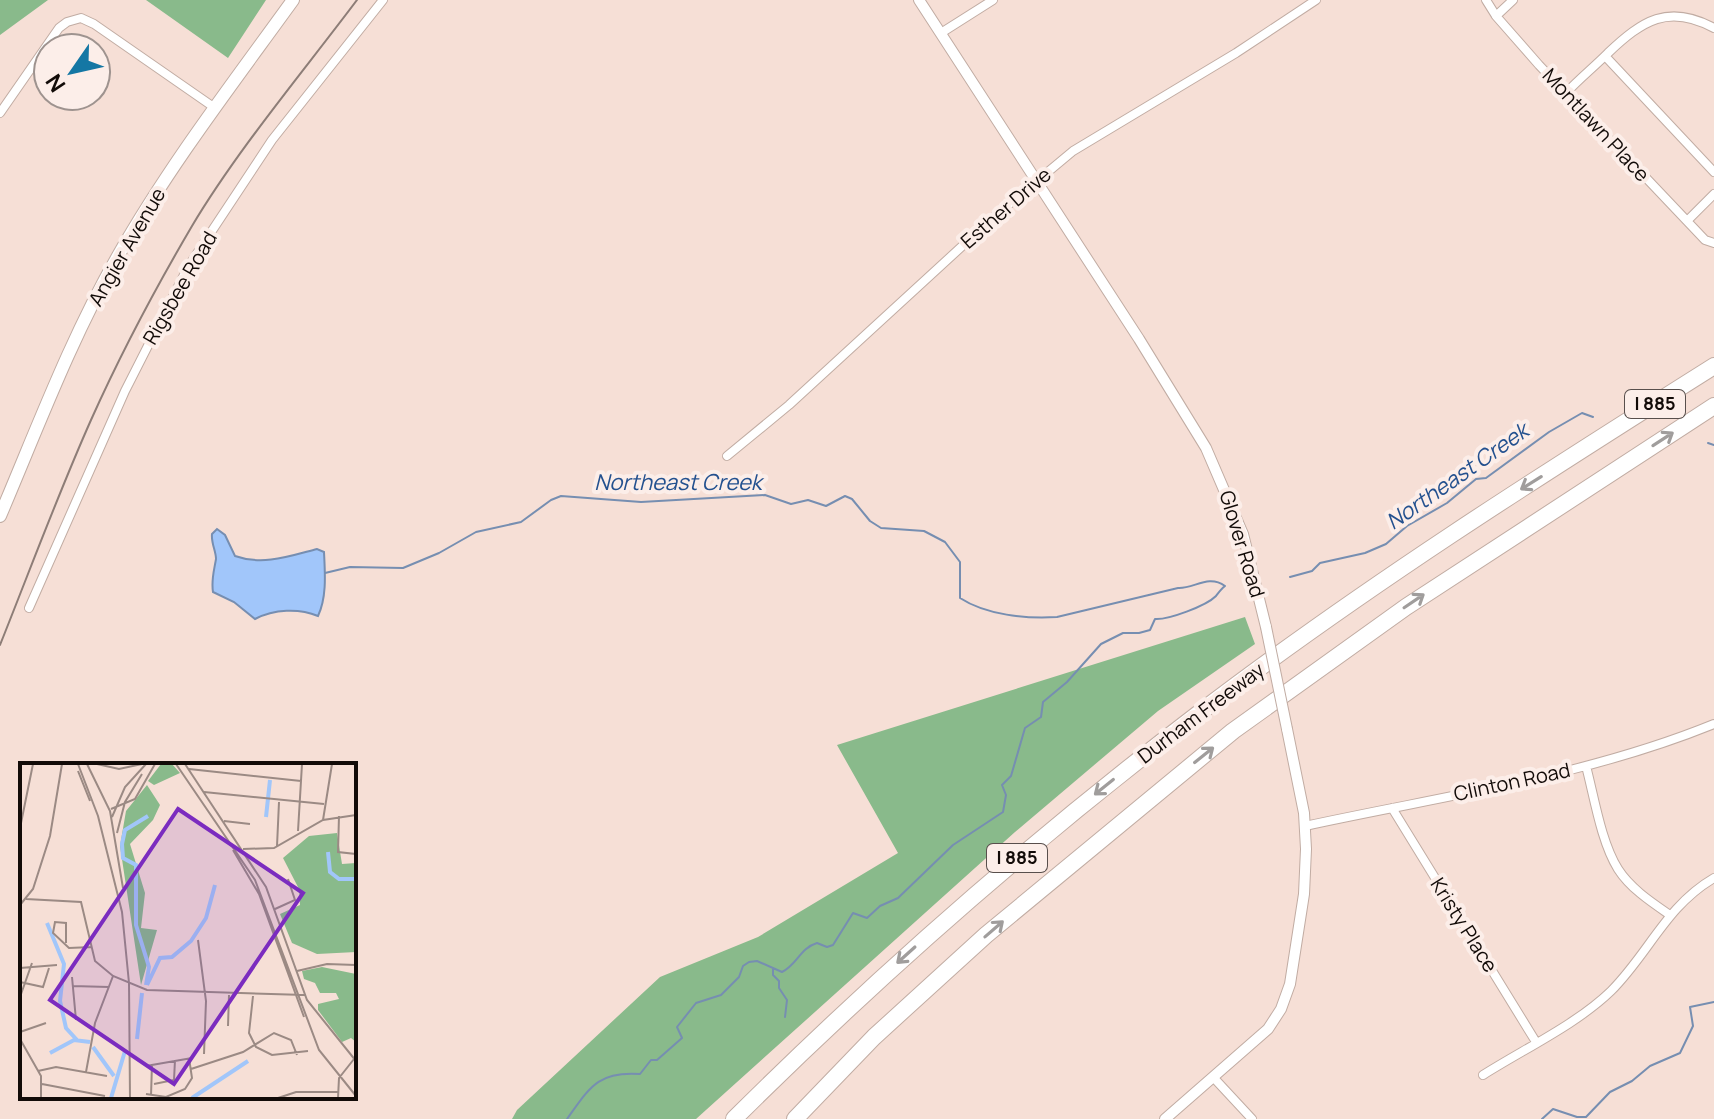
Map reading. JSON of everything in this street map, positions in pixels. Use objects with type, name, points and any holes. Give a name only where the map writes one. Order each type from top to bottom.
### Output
[{"type":"highway","name":"Durham Freeway","points":[[734,1119],[847,1008],[961,906],[1090,798],[1199,713],[1417,556],[1714,366]]},
{"type":"highway","name":"Durham Freeway","points":[[795,1119],[874,1037],[1044,885],[1233,731],[1406,607],[1714,406]]},
{"type":"highway","name":"I 885","points":[[786,1119],[874,1037]]},
{"type":"main road","name":"Angier Avenue","points":[[0,516],[108,274],[174,167],[293,0]]},
{"type":"street","name":"Rigsbee Road","points":[[29,608],[131,379],[188,267],[272,140],[383,0]]},
{"type":"street","name":"Glover Road","points":[[919,0],[1206,448],[1243,534],[1266,627],[1305,826],[1304,894],[1290,984],[1268,1029],[1165,1119]]},
{"type":"street","points":[[941,33],[993,0]]},
{"type":"street","name":"Esther Drive","points":[[727,456],[789,405],[995,216],[1073,151],[1236,53],[1316,0]]},
{"type":"street","name":"Montlawn Place","points":[[1486,0],[1496,16],[1566,93],[1705,240],[1714,243]]},
{"type":"street","points":[[1496,16],[1513,0]]},
{"type":"street","points":[[1566,93],[1631,31],[1659,17],[1674,15],[1692,18],[1714,28]]},
{"type":"street","points":[[0,113],[59,28],[81,18],[215,108]]},
{"type":"street","points":[[1605,56],[1714,172]]},
{"type":"street","points":[[1687,221],[1714,194]]},
{"type":"street","name":"Clinton Road","points":[[1305,826],[1586,766],[1714,724]]},
{"type":"street","points":[[1586,766],[1614,862],[1631,884],[1670,915]]},
{"type":"street","name":"Kristy Place","points":[[1392,808],[1536,1042]]},
{"type":"street","points":[[1483,1075],[1599,1002],[1624,977],[1670,915],[1689,895],[1714,878]]},
{"type":"street","points":[[1213,1077],[1252,1119]]},
{"type":"green space","points":[[0,0],[48,0],[0,35]]},
{"type":"green space","points":[[146,0],[266,0],[228,58]]},
{"type":"green space","points":[[1245,617],[1255,644],[1158,711],[1015,832],[696,1119],[512,1119],[517,1110],[660,977],[758,937],[898,853],[837,745]]},
{"type":"water","points":[[217,529],[225,535],[235,556],[245,559],[276,559],[317,549],[324,552],[324,593],[318,616],[286,611],[255,619],[234,602],[213,592],[216,559],[212,534]]},
{"type":"waterway","name":"Northeast Creek","points":[[1290,577],[1312,571],[1320,563],[1365,553],[1386,544],[1407,526],[1447,503],[1476,479],[1486,478],[1549,432],[1582,413],[1593,417]]},
{"type":"waterway","name":"Northeast Creek","points":[[1708,443],[1714,445]]},
{"type":"waterway","name":"Northeast Creek","points":[[325,573],[350,567],[403,568],[439,553],[476,532],[521,522],[561,496],[641,502],[765,495],[791,504],[808,500],[826,506],[845,496],[852,499],[870,521],[881,528],[924,531],[945,542],[960,562],[960,598],[994,612],[1057,617],[1207,582],[1225,586],[1211,600],[1196,608],[1155,619],[1150,630],[1123,633],[1101,644],[1067,682],[1043,702],[1041,717],[1025,728],[1011,776],[1002,785],[1006,795],[1003,812],[953,845],[898,898],[880,906],[867,918],[853,913],[833,945],[811,945],[782,972],[757,961],[743,966],[739,977],[721,995],[696,1003],[677,1027],[682,1038],[657,1060],[651,1060],[640,1074],[614,1075],[596,1083],[567,1119]]},
{"type":"waterway","points":[[773,968],[773,975],[787,1000],[785,1017]]},
{"type":"waterway","points":[[1542,1119],[1553,1109],[1586,1117],[1610,1092],[1632,1081],[1650,1066],[1680,1053],[1693,1026],[1690,1007],[1714,1002]]},
{"type":"railway","points":[[0,645],[91,420],[165,273],[230,168],[357,0]]}]
